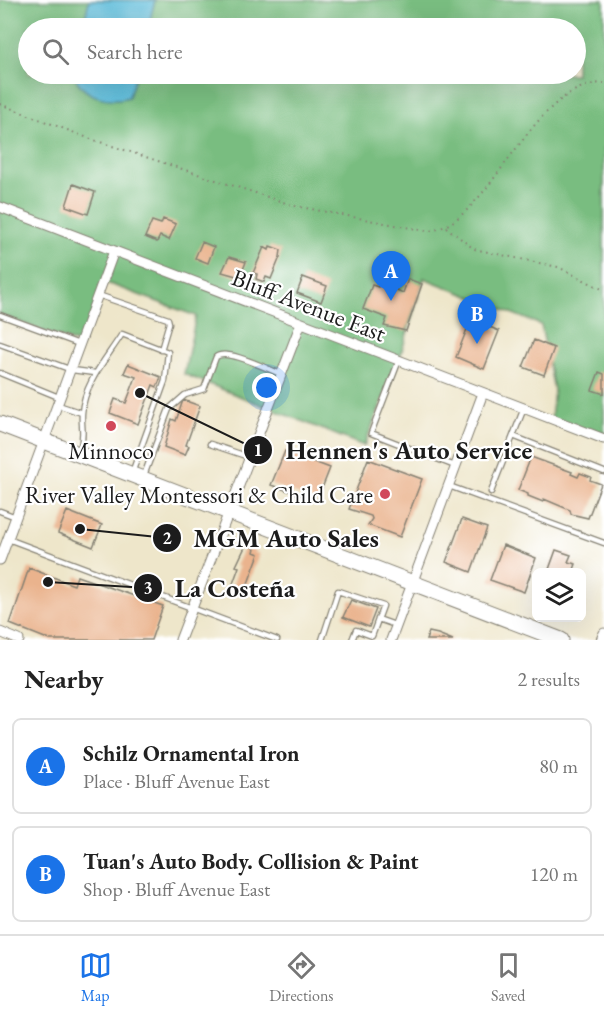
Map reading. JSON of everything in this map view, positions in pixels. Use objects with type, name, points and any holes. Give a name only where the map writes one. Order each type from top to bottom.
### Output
[{"type":"main road","points":[[0,424],[561,640]]},
{"type":"street","name":"Bluff Avenue East","points":[[0,207],[604,439]]},
{"type":"street","points":[[0,560],[114,251]]},
{"type":"street","points":[[180,640],[301,323]]},
{"type":"street","points":[[391,640],[483,393]]},
{"type":"street","points":[[0,632],[19,640]]},
{"type":"street","points":[[602,640],[604,633]]},
{"type":"lane","points":[[98,295],[168,319],[169,323],[161,350]]},
{"type":"lane","points":[[0,315],[81,345]]},
{"type":"lane","points":[[78,455],[84,436],[82,413],[95,373],[122,334],[168,352],[165,381],[137,477]]},
{"type":"lane","points":[[0,344],[72,370],[95,373]]},
{"type":"lane","points":[[137,477],[170,409],[178,399],[204,388],[216,357],[220,354],[230,354],[281,374]]},
{"type":"lane","points":[[399,360],[371,434],[456,466]]},
{"type":"lane","points":[[0,373],[82,413]]},
{"type":"lane","points":[[491,492],[524,408]]},
{"type":"lane","points":[[513,436],[604,472]]},
{"type":"lane","points":[[210,444],[249,457]]},
{"type":"lane","points":[[449,486],[604,543]]},
{"type":"lane","points":[[0,511],[16,517]]},
{"type":"lane","points":[[8,538],[277,640]]},
{"type":"lane","points":[[322,640],[338,591],[382,606],[372,636],[356,630],[352,640]]},
{"type":"lane","points":[[378,619],[396,626]]},
{"type":"path","points":[[0,104],[88,138],[295,206],[413,230],[440,231],[481,195],[537,122],[564,99],[593,83],[604,83]]},
{"type":"path","points":[[446,227],[474,249],[558,267],[604,290]]},
{"type":"green space","points":[[0,0],[604,0],[604,439],[551,419],[554,390],[541,325],[424,278],[399,360],[364,446],[184,374],[196,316],[104,282],[81,345],[0,315]]},
{"type":"water","points":[[89,0],[155,0],[150,18],[85,18]]},
{"type":"water","points":[[80,84],[133,84],[129,97],[121,99],[97,96]]},
{"type":"building","points":[[73,184],[95,192],[88,214],[66,206]]},
{"type":"building","points":[[163,219],[176,224],[169,240],[160,236],[157,242],[145,237],[152,221],[161,224]]},
{"type":"building","points":[[202,242],[214,247],[208,263],[195,258]]},
{"type":"building","points":[[270,246],[281,250],[280,257],[271,279],[266,277],[264,282],[256,279],[257,274],[253,273],[264,247],[269,250]]},
{"type":"building","points":[[229,257],[246,262],[240,277],[222,272]]},
{"type":"building","points":[[303,277],[327,286],[321,302],[297,293]]},
{"type":"building","points":[[408,279],[422,284],[406,331],[384,326],[387,318],[363,309],[372,285],[378,287],[380,282],[403,293]]},
{"type":"building","points":[[471,319],[499,331],[484,369],[456,357]]},
{"type":"building","points":[[534,340],[554,348],[544,375],[523,367]]},
{"type":"building","points":[[128,364],[161,377],[157,387],[153,385],[138,424],[110,413],[115,399],[126,403],[136,377],[124,373]]},
{"type":"building","points":[[599,372],[604,374],[604,394],[592,390]]},
{"type":"building","points":[[183,400],[200,406],[186,445],[189,446],[185,455],[164,447],[172,419],[176,421]]},
{"type":"building","points":[[285,451],[330,468],[317,501],[271,485]]},
{"type":"building","points":[[531,457],[572,472],[571,474],[578,477],[580,473],[591,477],[590,480],[601,484],[588,518],[571,514],[570,510],[544,499],[543,502],[518,490]]},
{"type":"building","name":"River Valley Montessori & Child Care","points":[[368,459],[422,479],[400,537],[368,525],[372,519],[371,516],[349,509]]},
{"type":"building","points":[[67,511],[102,525],[93,547],[58,533]]},
{"type":"building","points":[[462,519],[487,528],[471,572],[446,562]]},
{"type":"building","points":[[246,545],[255,548],[254,552],[259,554],[244,594],[231,589],[239,567],[236,566]]},
{"type":"building","points":[[503,545],[536,558],[524,592],[490,580]]},
{"type":"building","points":[[556,550],[571,555],[568,562],[576,564],[574,568],[549,568]]},
{"type":"building","points":[[29,568],[74,585],[77,576],[163,606],[151,640],[50,640],[10,624]]},
{"type":"building","points":[[351,600],[376,609],[369,627],[343,617]]},
{"type":"building","points":[[429,632],[438,634],[453,640],[426,640]]},
{"type":"place","name":"Schilz Ornamental Iron","points":[[391,301]]},
{"type":"place","name":"Tuan's Auto Body. Collision & Paint","points":[[477,344]]},
{"type":"place","name":"Hennen's Auto Service","points":[[140,393]]},
{"type":"place","name":"Minnoco","points":[[111,426]]},
{"type":"place","name":"River Valley Montessori & Child Care","points":[[385,494]]},
{"type":"place","name":"MGM Auto Sales","points":[[80,529]]},
{"type":"place","name":"La Costeña","points":[[48,582]]}]
